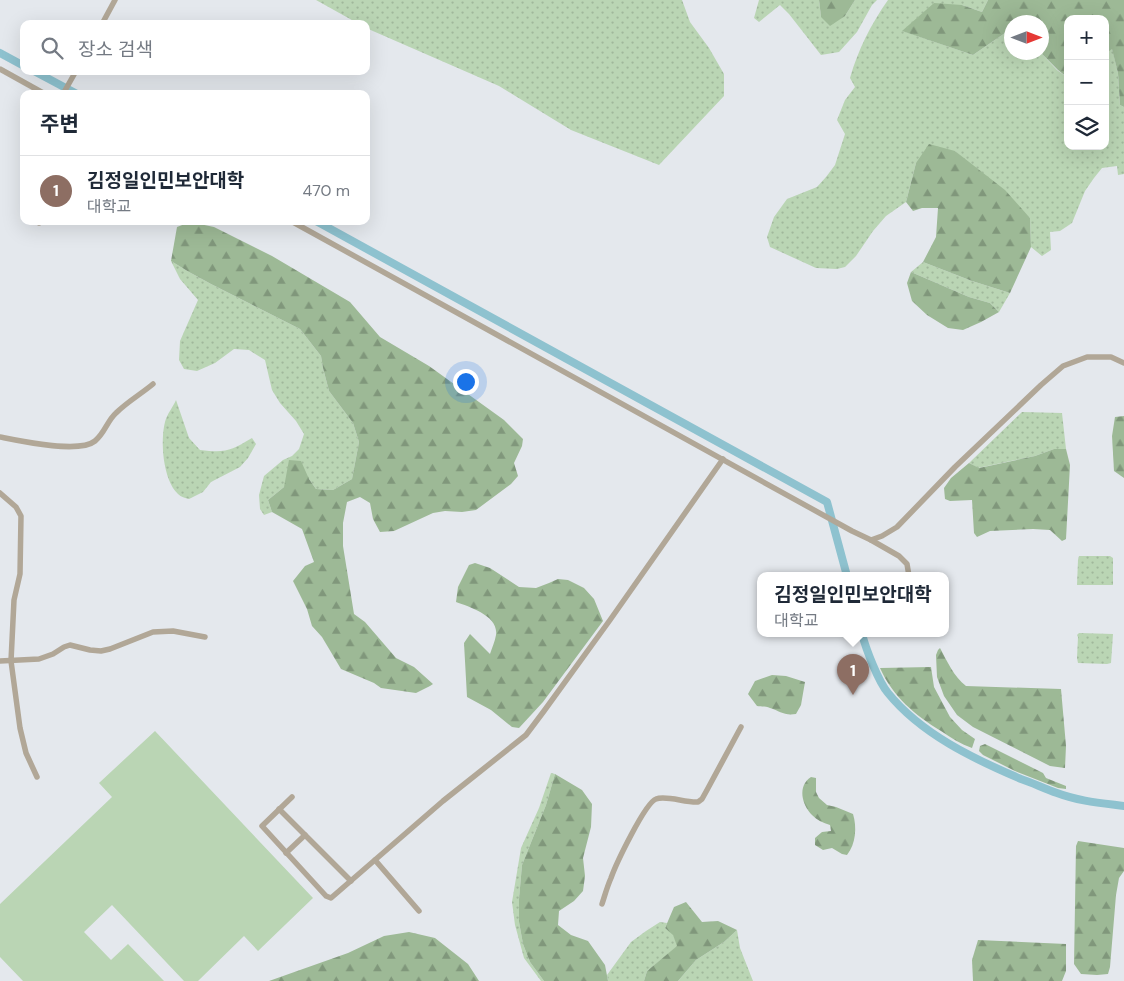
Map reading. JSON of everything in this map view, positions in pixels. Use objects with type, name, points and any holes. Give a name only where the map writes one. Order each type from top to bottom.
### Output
[{"type":"street","points":[[104,20],[116,0]]},
{"type":"street","points":[[0,69],[38,90]]},
{"type":"street","points":[[65,90],[74,75]]},
{"type":"street","points":[[298,225],[871,540],[899,556],[906,564],[908,572]]},
{"type":"street","points":[[871,540],[882,536],[896,527],[955,467],[1041,385],[1064,366],[1087,357],[1111,357],[1124,363]]},
{"type":"street","points":[[0,437],[71,447],[95,442],[116,413],[153,384]]},
{"type":"street","points":[[292,797],[262,826],[326,896],[331,898],[443,801],[526,735],[610,620],[723,459]]},
{"type":"street","points":[[0,493],[16,507],[21,516],[20,574],[14,600],[11,661],[20,728],[26,753],[37,777]]},
{"type":"street","points":[[0,661],[40,659],[70,645],[101,651],[153,632],[173,631],[205,637]]},
{"type":"street","points":[[602,904],[611,878],[647,806],[658,798],[689,802],[698,802],[702,799],[741,727]]},
{"type":"street","points":[[280,809],[351,881]]},
{"type":"street","points":[[286,853],[305,835]]},
{"type":"street","points":[[375,860],[419,911]]},
{"type":"green space","points":[[316,0],[682,0],[690,22],[709,48],[724,74],[724,96],[659,165],[571,130],[499,86],[370,30],[370,20],[352,20]]},
{"type":"green space","points":[[759,0],[819,0],[821,17],[845,16],[855,0],[877,0],[872,5],[857,32],[839,52],[821,55],[780,5],[759,22],[754,18]]},
{"type":"green space","points":[[819,0],[855,0],[845,16],[830,26],[821,17]]},
{"type":"green space","points":[[888,0],[988,0],[982,12],[962,5],[903,31],[973,55],[1004,34],[1004,60],[1048,60],[1064,75],[1064,150],[1109,150],[1109,51],[1112,48],[1118,73],[1120,105],[1124,107],[1124,174],[1118,175],[1117,166],[1102,168],[1085,191],[1072,223],[1060,231],[1050,232],[1051,250],[1042,256],[1031,247],[1030,218],[955,151],[916,163],[906,202],[886,216],[856,256],[845,267],[837,269],[816,268],[770,247],[767,237],[774,217],[787,199],[817,187],[835,165],[845,134],[837,120],[845,100],[855,87],[850,78],[853,68],[876,18]]},
{"type":"green space","points":[[988,0],[1124,0],[1124,107],[1120,105],[1118,73],[1112,49],[1109,51],[1109,15],[1064,15],[1064,75],[1048,60],[1049,15],[1004,15],[1004,34],[973,55],[902,31],[934,3],[962,5],[982,12]]},
{"type":"green space","points":[[929,144],[955,151],[1005,190],[1030,218],[1031,247],[1010,293],[923,262],[936,237],[938,208],[922,208],[913,211],[906,202],[916,163]]},
{"type":"green space","points":[[182,225],[204,225],[214,227],[272,256],[350,302],[380,337],[429,366],[504,420],[523,439],[522,446],[514,463],[518,476],[511,484],[476,510],[433,513],[394,531],[380,532],[373,519],[370,503],[360,497],[347,502],[343,523],[343,546],[354,614],[365,622],[396,658],[414,667],[433,684],[416,693],[381,688],[374,683],[341,669],[322,637],[312,626],[307,609],[293,581],[305,566],[314,562],[302,529],[272,512],[268,500],[284,487],[289,460],[301,461],[316,489],[333,490],[352,479],[359,442],[353,423],[329,391],[321,356],[300,329],[211,284],[171,261],[177,227]]},
{"type":"green space","points":[[171,261],[211,284],[300,329],[321,356],[329,391],[353,423],[359,442],[352,479],[333,490],[316,489],[309,479],[284,487],[268,500],[272,512],[264,515],[260,509],[259,495],[264,476],[299,449],[304,434],[272,390],[265,360],[249,350],[234,349],[215,363],[197,371],[184,369],[179,360],[180,341],[198,300],[180,279]]},
{"type":"green space","points":[[923,262],[1010,293],[999,312],[990,303],[969,297],[911,272]]},
{"type":"green space","points":[[911,272],[969,297],[990,303],[999,312],[963,330],[948,328],[927,315],[912,301],[907,283]]},
{"type":"green space","points":[[176,400],[189,438],[200,450],[228,450],[252,438],[256,444],[240,467],[211,482],[203,492],[189,499],[179,495],[173,488],[164,460],[163,439],[165,422]]},
{"type":"green space","points":[[1022,412],[1062,413],[1066,449],[1054,449],[1035,456],[978,468],[969,463]]},
{"type":"green space","points":[[1124,416],[1124,478],[1114,471],[1112,436],[1115,417]]},
{"type":"green space","points":[[1054,449],[1066,449],[1070,465],[1066,539],[1062,541],[1050,530],[1033,529],[990,531],[977,537],[974,533],[972,500],[950,501],[945,499],[944,488],[951,478],[969,463],[979,468],[1035,456]]},
{"type":"green space","points":[[1079,556],[1110,556],[1113,558],[1113,585],[1077,585]]},
{"type":"green space","points":[[475,563],[490,568],[519,587],[536,588],[558,579],[568,580],[584,588],[594,599],[603,621],[543,702],[519,728],[512,727],[491,710],[467,697],[464,643],[470,634],[490,654],[496,635],[496,628],[493,623],[482,613],[456,602],[458,587],[469,565]]},
{"type":"green space","points":[[1079,633],[1113,634],[1111,663],[1078,663],[1077,635]]},
{"type":"green space","points":[[940,648],[954,673],[966,686],[1061,689],[1066,746],[1065,768],[1050,766],[973,727],[957,715],[944,696],[937,677],[936,655]]},
{"type":"green space","points":[[931,667],[934,687],[950,717],[962,730],[975,739],[972,748],[960,743],[931,725],[914,712],[891,688],[880,668]]},
{"type":"green space","points":[[772,675],[786,676],[805,682],[801,705],[796,714],[785,714],[768,707],[757,706],[748,694],[755,681]]},
{"type":"green space","points":[[155,731],[313,898],[258,951],[244,936],[198,981],[184,981],[112,905],[84,932],[111,960],[128,944],[164,981],[23,981],[0,957],[0,904],[112,797],[99,783]]},
{"type":"green space","points":[[985,744],[1043,773],[1046,778],[1066,786],[1066,789],[1058,788],[1015,771],[983,755],[979,751],[980,746]]},
{"type":"green space","points":[[551,773],[555,774],[546,805],[522,865],[519,899],[519,922],[523,944],[530,962],[544,981],[541,981],[524,958],[515,925],[512,902],[521,848],[539,808]]},
{"type":"green space","points":[[555,774],[582,790],[592,804],[591,827],[583,858],[585,876],[583,891],[574,901],[559,911],[558,925],[571,935],[588,941],[605,965],[608,981],[544,981],[530,962],[523,944],[519,922],[522,865],[546,805]]},
{"type":"green space","points":[[811,777],[816,778],[816,792],[819,798],[827,805],[853,814],[855,835],[847,855],[832,848],[823,850],[815,845],[815,838],[822,832],[831,831],[830,825],[814,817],[804,801],[804,785]]},
{"type":"green space","points":[[1078,841],[1124,848],[1124,871],[1119,878],[1116,895],[1108,974],[1081,974],[1074,964],[1076,846]]},
{"type":"green space","points":[[686,902],[702,922],[718,921],[737,930],[724,942],[696,960],[678,981],[644,981],[647,971],[677,946],[673,935],[665,928],[674,907]]},
{"type":"green space","points":[[660,922],[667,923],[665,928],[673,934],[678,946],[647,971],[644,981],[608,981],[607,975],[631,942]]},
{"type":"green space","points":[[737,930],[740,948],[753,981],[678,981],[696,960],[724,942]]},
{"type":"green space","points":[[409,932],[435,938],[468,964],[479,981],[269,981],[348,953],[384,936]]},
{"type":"green space","points":[[978,940],[1066,944],[1066,971],[1062,981],[973,981],[972,960]]},
{"type":"waterway","points":[[0,53],[20,64]]},
{"type":"waterway","points":[[41,75],[70,90]]},
{"type":"waterway","points":[[323,225],[827,502],[846,572]]},
{"type":"waterway","points":[[863,637],[884,688],[901,708],[932,733],[985,763],[1065,796],[1124,806]]},
{"type":"place","name":"김정일인민보안대학","points":[[853,695]]}]
